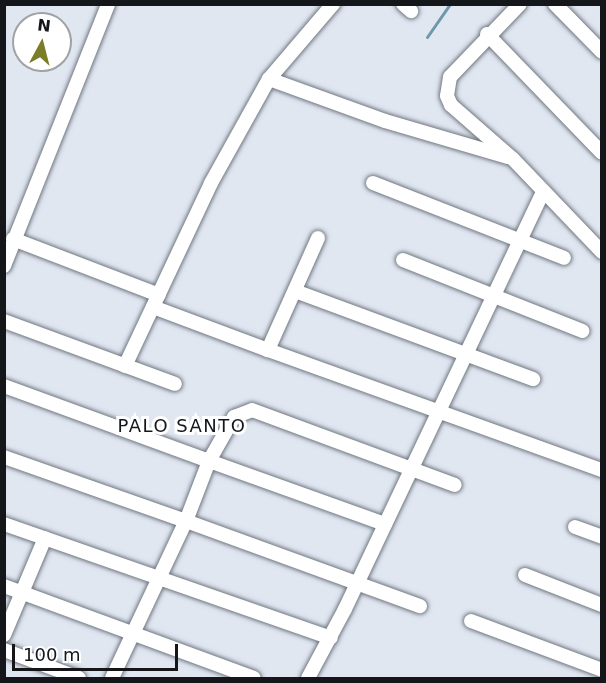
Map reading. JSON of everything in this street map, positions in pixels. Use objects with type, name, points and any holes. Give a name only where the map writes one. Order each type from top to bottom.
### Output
[{"type":"street","points":[[4,266],[13,239],[79,84],[100,15],[108,4]]},
{"type":"street","points":[[125,366],[211,183],[269,79],[333,4]]},
{"type":"street","points":[[520,4],[488,34],[450,76],[447,96],[451,105],[513,159],[602,252]]},
{"type":"street","points":[[555,4],[602,52]]},
{"type":"street","points":[[488,34],[602,153]]},
{"type":"street","points":[[269,79],[385,121],[513,159]]},
{"type":"street","points":[[373,183],[564,258]]},
{"type":"street","points":[[308,678],[331,638],[543,192]]},
{"type":"street","points":[[268,350],[318,238]]},
{"type":"street","points":[[13,239],[268,350],[602,470]]},
{"type":"street","points":[[403,260],[582,331]]},
{"type":"street","points":[[295,291],[533,379]]},
{"type":"street","points":[[4,321],[175,384]]},
{"type":"street","points":[[4,386],[384,524]]},
{"type":"street","points":[[112,678],[186,521],[209,461],[234,417],[252,410],[455,485]]},
{"type":"street","points":[[4,457],[420,606]]},
{"type":"street","points":[[4,524],[331,638]]},
{"type":"street","points":[[575,527],[602,537]]},
{"type":"street","points":[[4,635],[45,538]]},
{"type":"street","points":[[525,574],[602,605]]},
{"type":"street","points":[[4,586],[254,678]]},
{"type":"street","points":[[471,621],[602,670]]},
{"type":"street","points":[[4,651],[79,678]]},
{"type":"waterway","points":[[427,37],[450,4]]},
{"type":"district","name":"PALO SANTO","points":[[182,426]]}]
